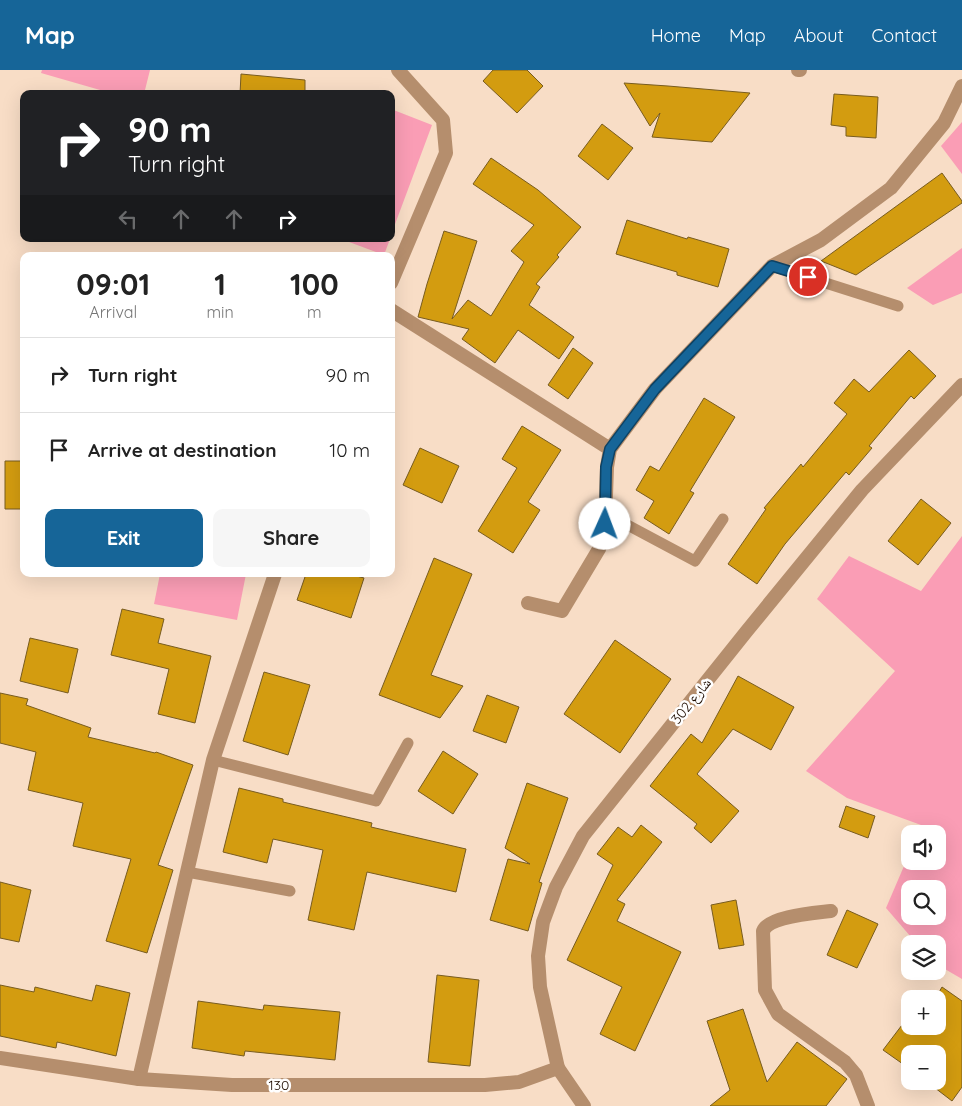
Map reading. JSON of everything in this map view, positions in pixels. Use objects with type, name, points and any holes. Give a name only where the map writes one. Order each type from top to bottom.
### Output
[{"type":"street","points":[[395,274],[446,153],[443,120],[398,70]]},
{"type":"street","points":[[528,603],[562,611],[599,549],[605,524],[606,467],[610,449],[655,389],[772,266],[821,240],[891,188],[944,123],[962,86]]},
{"type":"street","points":[[395,313],[610,449]]},
{"type":"street","name":"شارع 302","points":[[558,1068],[540,987],[538,956],[543,922],[556,887],[583,836],[862,490],[962,385]]},
{"type":"street","points":[[139,1079],[213,760],[274,577]]},
{"type":"street","points":[[831,911],[777,920],[765,927],[763,931],[765,990],[778,1014],[845,1062],[856,1075],[868,1106]]},
{"type":"street","name":"130","points":[[0,1058],[139,1079],[232,1085],[485,1085],[519,1082],[558,1068]]},
{"type":"street","points":[[558,1068],[584,1106]]},
{"type":"lane","points":[[772,266],[898,306]]},
{"type":"lane","points":[[605,513],[695,561],[723,519]]},
{"type":"lane","points":[[213,760],[376,801],[408,743]]},
{"type":"lane","points":[[187,872],[290,891]]},
{"type":"shaded area","points":[[42,70],[150,70],[145,90],[100,90],[41,73]]},
{"type":"shaded area","points":[[395,111],[432,125],[395,224]]},
{"type":"shaded area","points":[[962,122],[962,174],[941,146]]},
{"type":"shaded area","points":[[349,242],[389,242],[385,252],[376,252]]},
{"type":"shaded area","points":[[962,248],[962,293],[933,305],[907,288]]},
{"type":"shaded area","points":[[962,536],[962,979],[946,970],[946,935],[909,935],[886,908],[902,870],[946,870],[946,825],[921,825],[847,798],[806,771],[895,671],[817,599],[849,556],[921,591]]},
{"type":"shaded area","points":[[159,577],[245,577],[237,620],[154,604]]},
{"type":"building","points":[[493,70],[527,70],[543,86],[517,113],[483,81]]},
{"type":"building","points":[[241,74],[305,80],[305,90],[240,90]]},
{"type":"building","points":[[624,83],[750,93],[712,142],[652,137],[660,113],[650,126]]},
{"type":"building","points":[[834,94],[878,97],[876,138],[846,136],[846,127],[831,125]]},
{"type":"building","points":[[602,124],[633,148],[608,180],[578,156]]},
{"type":"building","points":[[491,158],[538,190],[581,227],[536,284],[540,287],[529,305],[574,337],[559,359],[518,330],[495,363],[462,339],[469,329],[418,317],[444,231],[477,241],[452,319],[468,300],[491,316],[524,262],[511,251],[534,225],[473,184]]},
{"type":"building","points":[[942,173],[962,203],[856,275],[821,261]]},
{"type":"building","points":[[627,220],[687,239],[688,237],[729,249],[718,287],[677,275],[677,272],[616,254]]},
{"type":"building","points":[[573,348],[593,363],[568,399],[548,385]]},
{"type":"building","points":[[909,350],[936,376],[914,399],[911,396],[869,446],[872,448],[849,475],[846,472],[785,544],[757,584],[728,564],[766,509],[764,508],[801,464],[803,467],[847,414],[834,403],[854,379],[869,392]]},
{"type":"building","points":[[704,398],[735,417],[690,491],[694,493],[669,534],[644,518],[654,501],[636,490],[650,466],[659,471]]},
{"type":"building","points":[[522,426],[561,450],[528,502],[540,510],[513,553],[478,531],[517,468],[502,459]]},
{"type":"building","points":[[420,448],[459,466],[442,503],[403,485]]},
{"type":"building","points":[[5,461],[20,461],[20,509],[5,509]]},
{"type":"building","points":[[921,499],[951,523],[918,565],[888,541]]},
{"type":"building","points":[[434,558],[472,574],[431,675],[463,686],[440,718],[379,695]]},
{"type":"building","points":[[305,577],[364,578],[351,618],[297,600]]},
{"type":"building","points":[[122,609],[164,619],[158,643],[211,656],[195,723],[158,714],[169,669],[111,655]]},
{"type":"building","points":[[30,638],[78,649],[68,693],[20,681]]},
{"type":"building","points":[[615,640],[671,679],[620,753],[564,714]]},
{"type":"building","points":[[264,672],[310,685],[288,755],[243,741]]},
{"type":"building","points":[[738,676],[794,707],[771,750],[733,729],[697,774],[739,811],[711,843],[694,828],[697,824],[650,786],[691,734],[702,743]]},
{"type":"building","points":[[0,693],[28,699],[26,705],[91,728],[88,737],[156,752],[193,765],[158,865],[173,870],[147,953],[106,941],[131,859],[73,846],[83,803],[28,790],[36,752],[0,743]]},
{"type":"building","points":[[487,695],[519,707],[506,743],[473,731]]},
{"type":"building","points":[[443,751],[478,774],[453,814],[418,791]]},
{"type":"building","points":[[527,783],[568,798],[539,882],[542,883],[528,931],[490,920],[508,859],[530,864],[505,848]]},
{"type":"building","points":[[239,788],[283,799],[283,802],[372,823],[371,827],[466,849],[456,892],[367,872],[354,930],[308,920],[323,850],[273,839],[267,863],[223,852]]},
{"type":"building","points":[[846,806],[875,816],[868,838],[839,827]]},
{"type":"building","points":[[641,825],[662,842],[617,900],[625,904],[617,921],[681,952],[635,1051],[600,1034],[622,987],[567,960],[613,865],[597,854],[618,827],[632,837]]},
{"type":"building","points":[[0,882],[31,890],[19,942],[0,938]]},
{"type":"building","points":[[736,900],[744,945],[719,949],[711,905]]},
{"type":"building","points":[[847,910],[878,924],[857,968],[827,955]]},
{"type":"building","points":[[437,975],[479,980],[470,1066],[428,1062]]},
{"type":"building","points":[[0,985],[34,992],[35,987],[92,1001],[96,985],[130,993],[116,1056],[57,1042],[56,1048],[0,1036]]},
{"type":"building","points":[[942,987],[962,1001],[962,1087],[952,1101],[938,1090],[946,1090],[946,1045],[901,1045],[901,1063],[883,1050],[901,1026],[901,1035],[946,1035],[946,990],[940,990]]},
{"type":"building","points":[[198,1001],[263,1010],[264,1005],[340,1012],[335,1060],[245,1051],[244,1056],[192,1048]]},
{"type":"building","points":[[743,1009],[767,1082],[797,1042],[847,1079],[826,1106],[710,1106],[730,1090],[707,1021]]},
{"type":"route","points":[[605,524],[606,467],[610,449],[655,389],[772,266],[808,277]]}]
